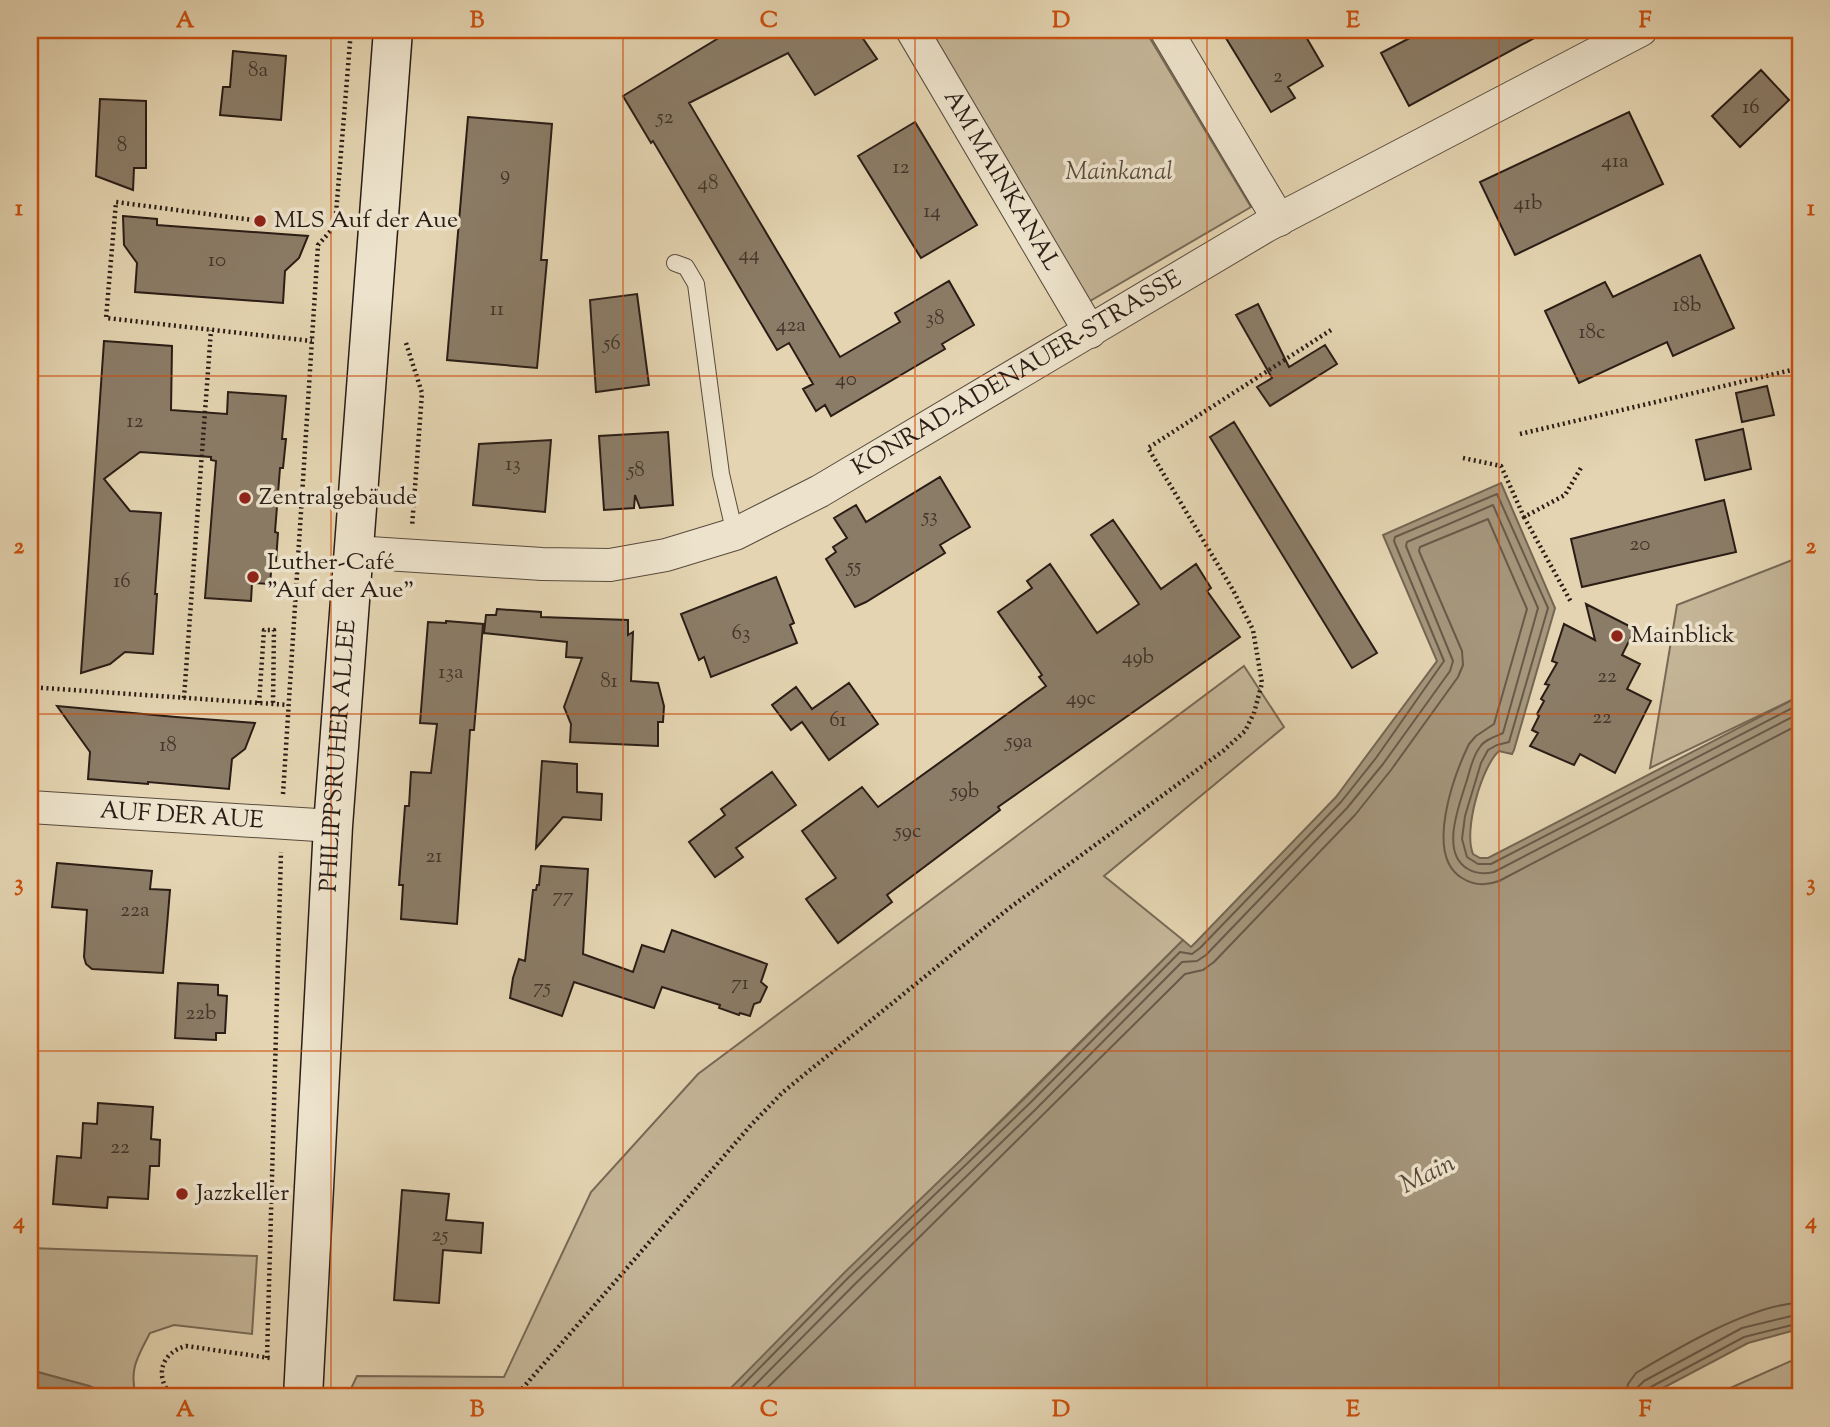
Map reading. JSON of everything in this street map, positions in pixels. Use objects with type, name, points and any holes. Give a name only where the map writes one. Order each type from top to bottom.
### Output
[{"type":"main road","name":"PHILIPPSRUHER ALLEE","points":[[304,1381],[333,825],[393,30]]},
{"type":"street","name":"AM MAINKANAL","points":[[912,30],[1090,332]]},
{"type":"street","points":[[1166,30],[1279,220]]},
{"type":"street","name":"KONRAD-ADENAUER-STRASSE","points":[[354,552],[531,564],[610,565],[666,555],[735,534],[820,491],[1326,193],[1642,30]]},
{"type":"street","name":"AUF DER AUE","points":[[30,807],[333,825]]},
{"type":"lane","points":[[675,263],[686,267],[696,285],[721,474],[735,534]]},
{"type":"path","points":[[267,1358],[282,821],[288,705],[318,245],[335,226],[351,30]]},
{"type":"path","points":[[260,221],[116,202],[106,318],[312,341]]},
{"type":"path","points":[[396,555],[413,526],[422,393],[406,343],[407,329]]},
{"type":"path","points":[[184,698],[211,330]]},
{"type":"path","points":[[515,1397],[783,1092],[1008,909],[1223,751],[1245,731],[1254,712],[1262,683],[1253,629],[1233,590],[1147,447],[1331,330]]},
{"type":"path","points":[[1520,434],[1800,368]]},
{"type":"path","points":[[1464,458],[1502,466],[1524,517],[1571,602]]},
{"type":"path","points":[[1524,517],[1565,495],[1582,466]]},
{"type":"path","points":[[259,703],[264,630],[274,630],[272,704]]},
{"type":"path","points":[[30,687],[288,705]]},
{"type":"path","points":[[173,1397],[163,1388],[163,1365],[168,1355],[186,1346],[267,1358],[304,1381]]},
{"type":"green space","name":"Mainkanal","points":[[924,30],[1145,30],[1251,207],[1085,304]]},
{"type":"green space","points":[[1800,557],[1800,696],[1650,768],[1677,605]]},
{"type":"green space","points":[[1244,666],[1284,727],[1104,876],[1183,940],[722,1397],[347,1397],[357,1376],[504,1377],[591,1192],[698,1074]]},
{"type":"green space","points":[[30,1248],[257,1256],[252,1334],[174,1325],[150,1333],[134,1371],[136,1397],[114,1397],[89,1386],[30,1370]]},
{"type":"green space","points":[[1800,1357],[1800,1397],[1710,1397]]},
{"type":"water","name":"Main","points":[[1501,483],[1555,608],[1514,750],[1512,754],[1499,751],[1486,770],[1476,799],[1470,830],[1473,854],[1488,858],[1800,696],[1800,1332],[1799,1329],[1748,1343],[1646,1397],[722,1397],[844,1273],[1183,940],[1191,947],[1336,797],[1437,661],[1383,535]]},
{"type":"water","points":[[30,1370],[89,1386],[114,1397],[30,1397]]},
{"type":"building","points":[[732,30],[857,30],[877,59],[815,95],[788,53],[689,103],[840,357],[900,322],[895,313],[949,281],[974,325],[942,344],[945,349],[831,416],[825,405],[816,411],[803,389],[813,384],[789,343],[777,350],[653,141],[651,143],[623,96]]},
{"type":"building","points":[[1221,30],[1302,30],[1323,66],[1288,87],[1295,98],[1271,112]]},
{"type":"building","points":[[1425,30],[1549,30],[1409,106],[1381,53]]},
{"type":"building","points":[[233,51],[286,56],[281,120],[220,115],[223,87],[230,87]]},
{"type":"building","points":[[1761,70],[1789,100],[1740,147],[1712,116]]},
{"type":"building","points":[[100,99],[146,101],[146,168],[134,168],[133,190],[96,176]]},
{"type":"building","points":[[1629,112],[1663,184],[1515,255],[1480,182]]},
{"type":"building","points":[[468,117],[552,124],[541,260],[547,260],[537,368],[447,360]]},
{"type":"building","points":[[915,122],[977,225],[921,258],[858,156]]},
{"type":"building","points":[[123,216],[157,219],[157,225],[308,236],[299,258],[285,271],[283,303],[135,292],[137,263],[124,245]]},
{"type":"building","points":[[1700,255],[1734,328],[1673,356],[1667,342],[1579,383],[1545,311],[1605,282],[1613,297]]},
{"type":"building","points":[[637,294],[649,385],[596,392],[590,300]]},
{"type":"building","points":[[1258,304],[1289,367],[1325,345],[1337,364],[1270,406],[1257,387],[1272,378],[1236,315]]},
{"type":"building","points":[[104,341],[172,346],[171,410],[227,414],[228,392],[286,396],[282,439],[286,439],[283,468],[280,468],[275,532],[278,533],[276,561],[272,561],[270,584],[252,583],[251,601],[205,598],[216,461],[211,460],[211,457],[140,452],[104,479],[130,511],[161,513],[153,654],[125,652],[110,664],[81,673]]},
{"type":"building","points":[[1767,386],[1774,415],[1742,422],[1736,393]]},
{"type":"building","points":[[1234,422],[1377,653],[1352,668],[1210,437]]},
{"type":"building","points":[[1743,429],[1751,469],[1705,480],[1696,440]]},
{"type":"building","points":[[668,432],[673,505],[640,508],[635,495],[634,508],[604,510],[599,436]]},
{"type":"building","points":[[551,440],[545,512],[473,505],[479,444]]},
{"type":"building","points":[[940,477],[970,527],[940,545],[945,553],[855,607],[826,559],[836,552],[833,547],[847,538],[834,518],[856,505],[866,522]]},
{"type":"building","points":[[1724,500],[1736,552],[1582,587],[1571,539]]},
{"type":"building","points":[[1113,520],[1161,589],[1196,564],[1211,588],[1207,591],[1240,637],[998,807],[1000,810],[887,895],[892,902],[838,943],[806,899],[836,878],[802,831],[862,787],[878,807],[1046,686],[1039,677],[1042,675],[998,612],[1032,588],[1027,581],[1050,564],[1097,633],[1139,604],[1091,535]]},
{"type":"building","points":[[776,577],[794,623],[790,625],[797,643],[711,677],[704,657],[699,660],[681,614]]},
{"type":"building","points":[[1586,604],[1635,629],[1622,655],[1640,664],[1627,689],[1651,701],[1615,773],[1580,754],[1574,765],[1530,746],[1538,733],[1532,730],[1544,701],[1541,699],[1549,685],[1545,684],[1557,663],[1552,661],[1564,624],[1595,640]]},
{"type":"building","points":[[497,609],[541,612],[541,617],[628,620],[628,635],[633,632],[631,681],[658,683],[664,706],[663,722],[658,722],[658,746],[570,742],[571,724],[564,707],[582,658],[566,657],[567,642],[484,633],[486,615],[496,615]]},
{"type":"building","points":[[428,622],[483,624],[474,730],[470,730],[457,924],[401,919],[403,885],[399,885],[405,806],[409,806],[411,772],[431,773],[437,724],[420,723]]},
{"type":"building","points":[[849,683],[878,724],[829,760],[802,722],[791,730],[772,705],[796,687],[812,709]]},
{"type":"building","points":[[57,706],[255,723],[245,749],[232,759],[229,789],[88,779],[90,752]]},
{"type":"building","points":[[542,761],[577,764],[577,792],[602,794],[601,820],[563,817],[536,848]]},
{"type":"building","points":[[772,772],[796,805],[736,848],[743,857],[715,877],[689,842],[725,815],[721,809]]},
{"type":"building","points":[[57,863],[152,871],[150,889],[170,890],[163,973],[92,969],[86,964],[84,957],[87,910],[52,907]]},
{"type":"building","points":[[541,866],[588,869],[583,954],[633,972],[642,945],[664,952],[672,930],[767,964],[761,982],[767,987],[760,1002],[754,1004],[750,1016],[739,1015],[719,1008],[720,1005],[662,987],[654,1008],[574,982],[562,1016],[510,998],[519,959],[525,961],[533,890],[539,885]]},
{"type":"building","points":[[178,983],[218,985],[218,995],[227,996],[225,1033],[216,1033],[216,1040],[175,1038]]},
{"type":"building","points":[[98,1103],[153,1107],[151,1139],[160,1140],[159,1166],[150,1166],[148,1199],[108,1197],[107,1208],[53,1204],[57,1156],[81,1158],[83,1123],[97,1124]]},
{"type":"building","points":[[402,1190],[449,1194],[446,1220],[483,1223],[481,1253],[443,1250],[439,1303],[394,1300]]},
{"type":"place","name":"MLS Auf der Aue","points":[[260,221]]},
{"type":"place","name":"Zentralgebäude","points":[[245,498]]},
{"type":"place","name":"Luther-Café \"Auf der Aue\"","points":[[253,577]]},
{"type":"place","name":"Mainblick","points":[[1617,636]]},
{"type":"place","name":"Jazzkeller","points":[[182,1194]]}]
